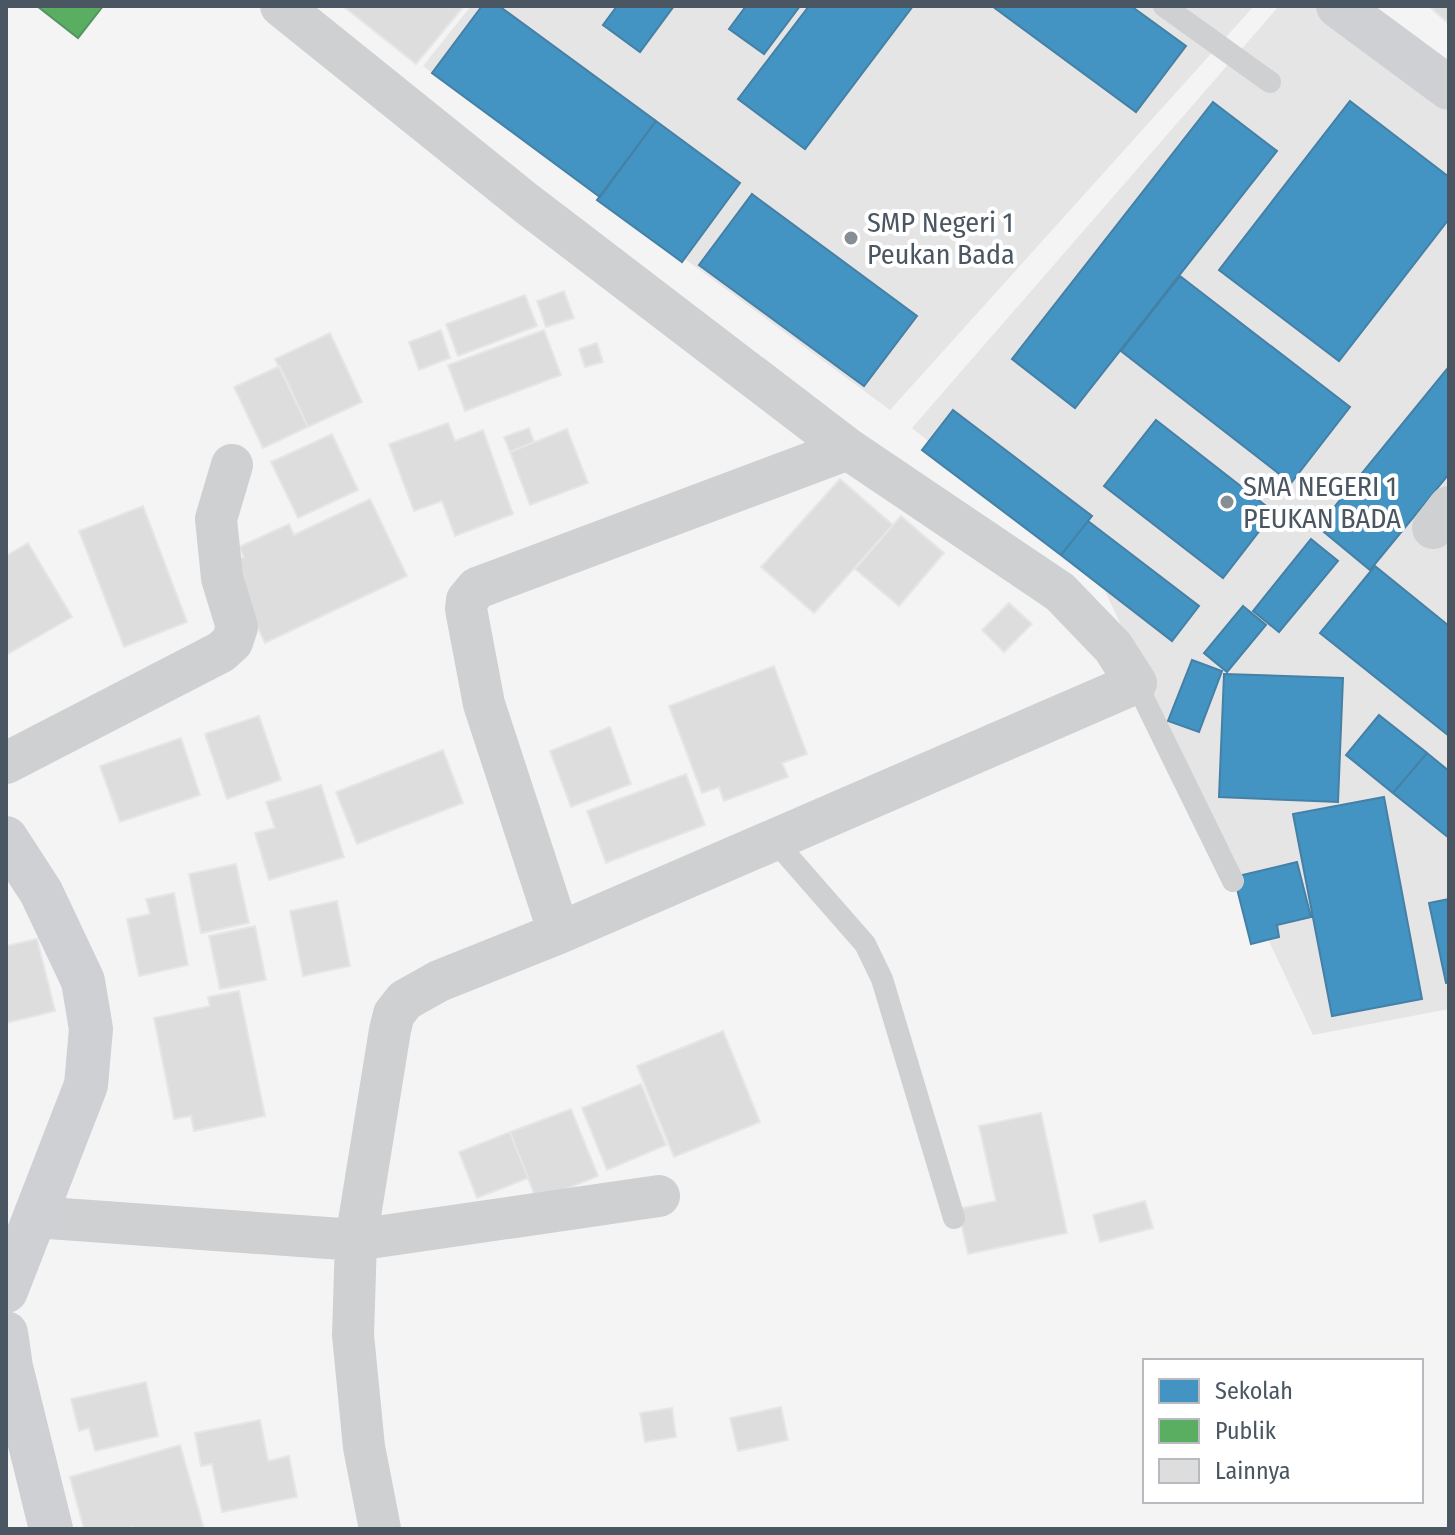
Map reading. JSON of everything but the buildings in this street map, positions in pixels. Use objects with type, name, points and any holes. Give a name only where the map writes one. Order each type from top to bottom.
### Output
[{"type":"street","points":[[281,6],[526,203],[848,449],[1060,592],[1113,647],[1136,683],[559,933],[439,981],[405,1000],[394,1014],[390,1030],[356,1240],[353,1335],[364,1447],[380,1529]]},
{"type":"street","points":[[1338,6],[1449,88]]},
{"type":"street","points":[[559,933],[484,704],[466,609],[467,600],[477,588],[848,449]]},
{"type":"street","points":[[6,763],[221,652],[232,642],[237,627],[222,578],[216,519],[232,465]]},
{"type":"street","points":[[6,838],[41,892],[83,981],[91,1029],[86,1085],[6,1291]]},
{"type":"street","points":[[35,1217],[356,1240],[659,1196]]},
{"type":"street","points":[[6,1333],[11,1367],[51,1529]]},
{"type":"lane","points":[[1168,7],[1270,82]]},
{"type":"lane","points":[[1136,683],[1233,881]]},
{"type":"lane","points":[[774,840],[865,944],[882,979],[954,1218]]},
{"type":"shaded area","name":"SMP Negeri 1 Peukan Bada","points":[[471,6],[1254,6],[890,410],[423,66]]},
{"type":"shaded area","name":"SMA NEGERI 1 PEUKAN BADA","points":[[1279,6],[1345,6],[1449,86],[1449,1009],[1313,1035],[1098,576],[912,428]]},
{"type":"place","name":"SMP Negeri 1 Peukan Bada","points":[[851,238]]},
{"type":"place","name":"SMA NEGERI 1 PEUKAN BADA","points":[[1227,502]]}]
